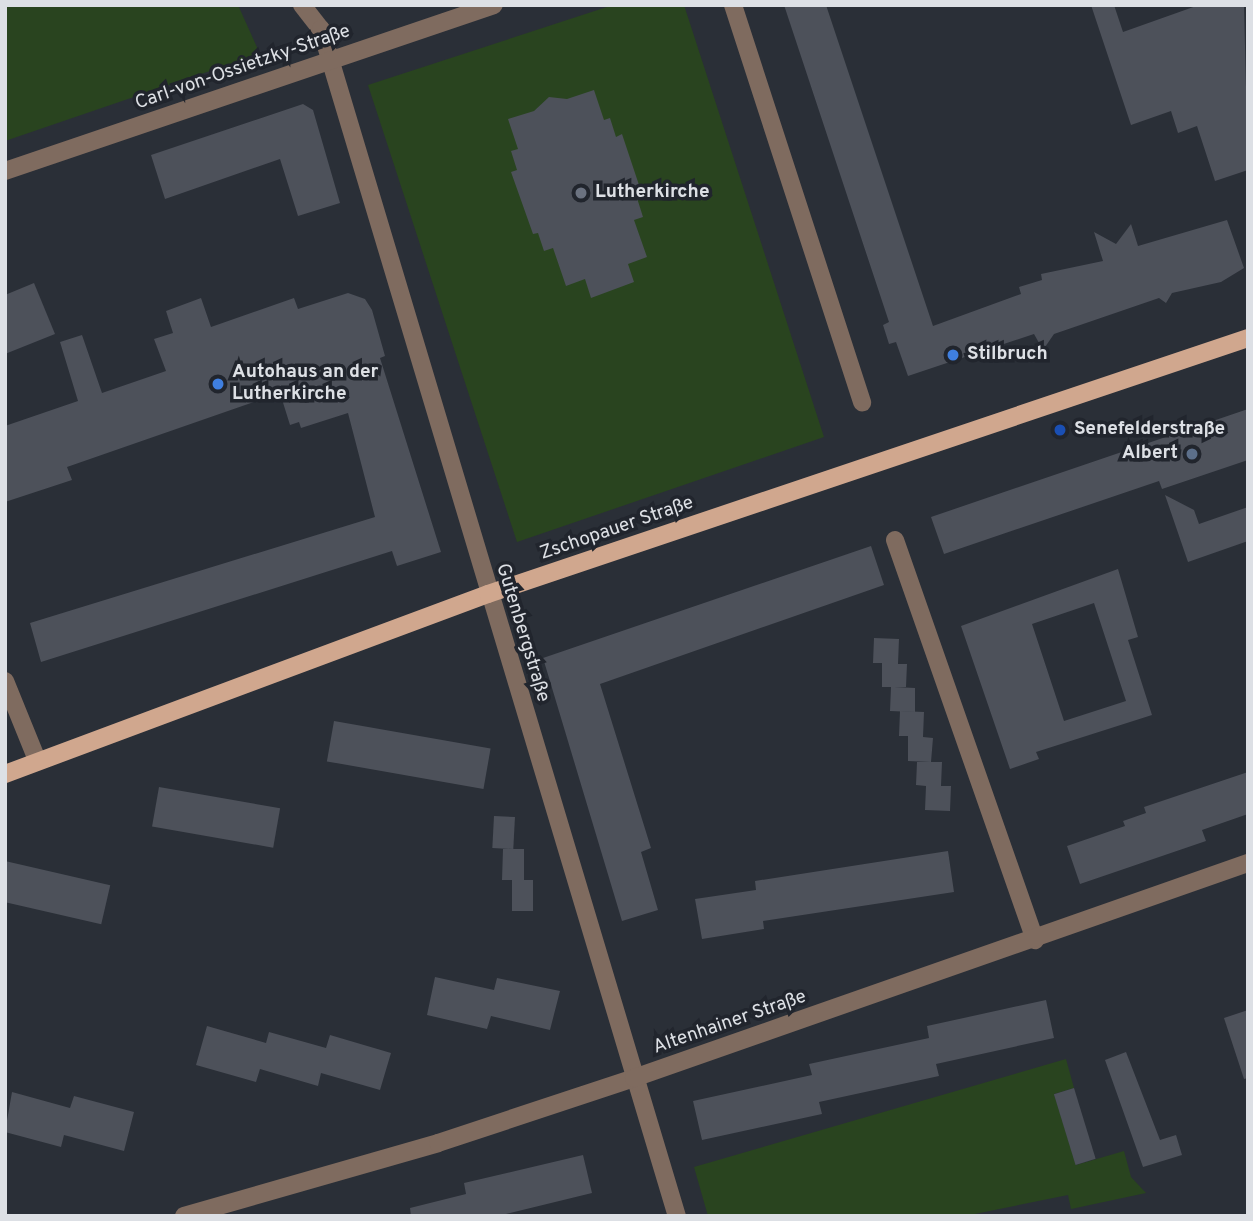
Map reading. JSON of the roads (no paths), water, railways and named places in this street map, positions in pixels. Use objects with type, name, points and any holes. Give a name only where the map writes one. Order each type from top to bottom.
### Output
[{"type":"main road","name":"Zschopauer Straße","points":[[5,774],[488,594],[1248,338]]},
{"type":"street","name":"Gutenbergstraße","points":[[302,5],[321,29],[328,62],[677,1216]]},
{"type":"street","name":"Carl-von-Ossietzky-Straße","points":[[5,171],[494,5]]},
{"type":"street","points":[[733,5],[862,403]]},
{"type":"street","points":[[895,540],[1035,940]]},
{"type":"street","points":[[5,681],[37,760]]},
{"type":"street","name":"Altenhainer Straße","points":[[184,1216],[222,1211],[634,1078],[1035,940],[1248,863]]},
{"type":"place","name":"Lutherkirche","points":[[581,193]]},
{"type":"place","name":"Stilbruch","points":[[953,355]]},
{"type":"place","name":"Autohaus an der Lutherkirche","points":[[218,384]]},
{"type":"place","name":"Senefelderstraße","points":[[1060,430]]},
{"type":"place","name":"Albert","points":[[1192,454]]}]
